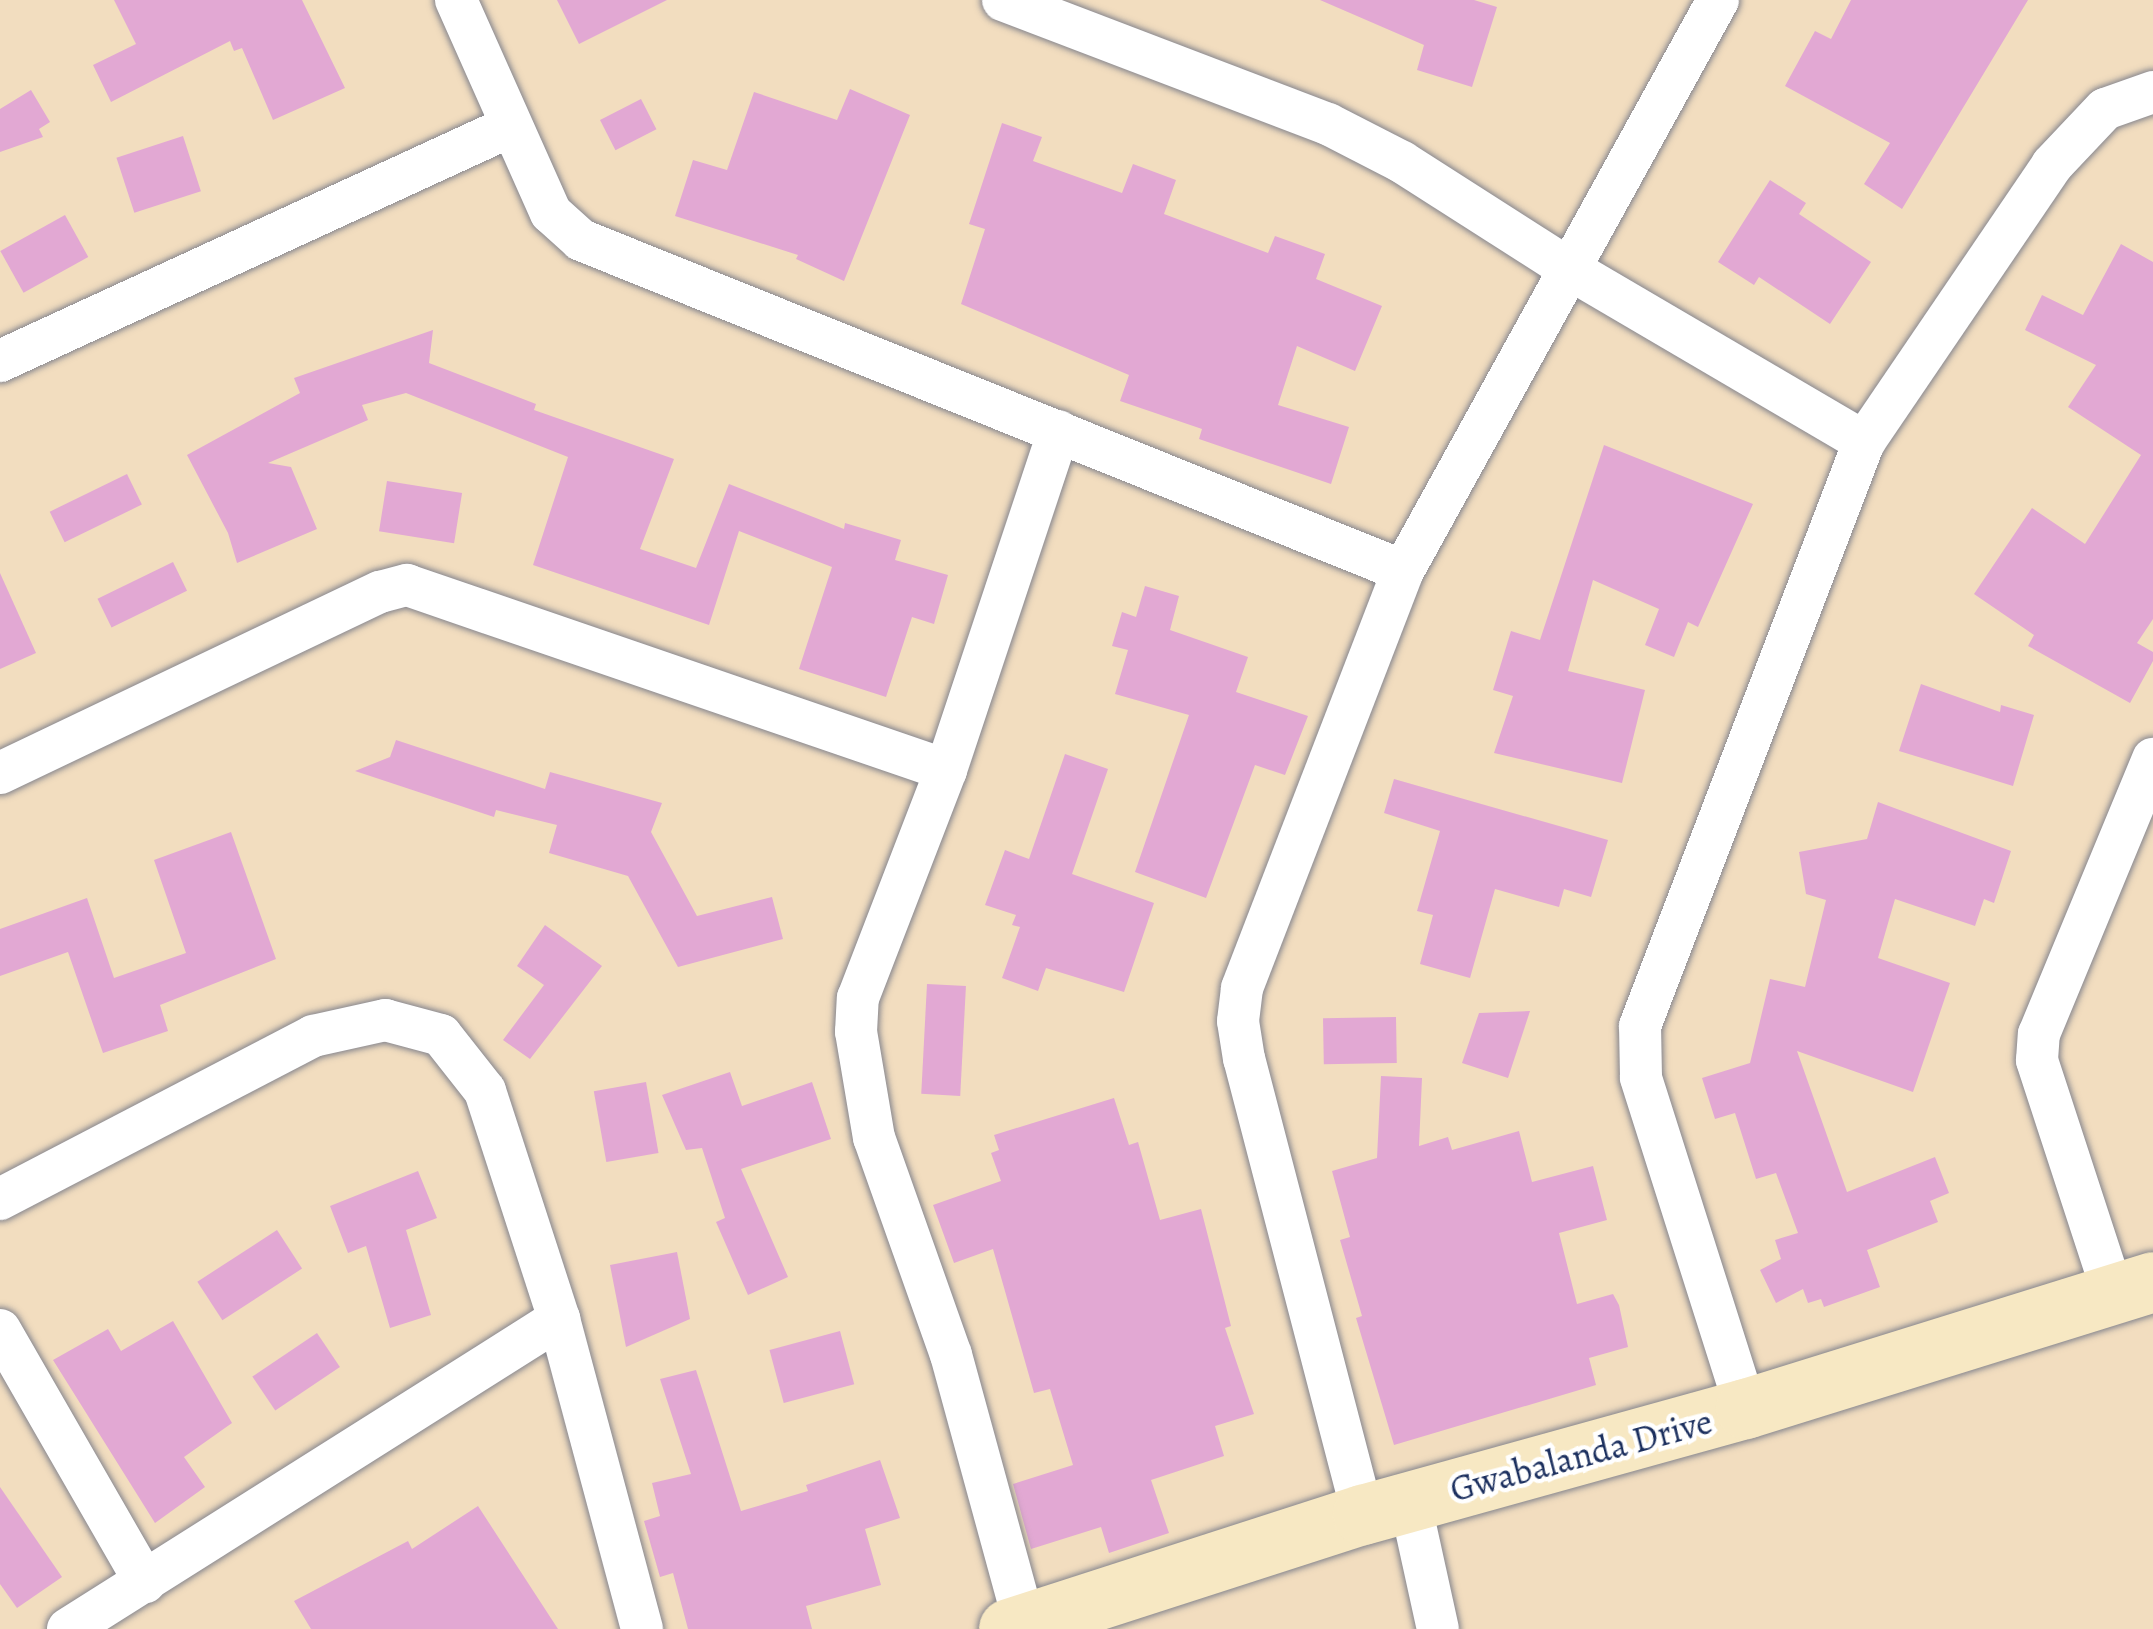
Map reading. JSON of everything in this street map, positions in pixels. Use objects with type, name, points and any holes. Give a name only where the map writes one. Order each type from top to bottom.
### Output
[{"type":"street","points":[[455,0],[551,213],[580,240],[1402,571]]},
{"type":"street","points":[[1003,0],[1328,124],[1402,162],[1566,267],[1864,442]]},
{"type":"street","points":[[1438,1629],[1386,1508],[1238,1021],[1243,988],[1402,571],[1566,267],[1718,0]]},
{"type":"street","points":[[1746,1409],[1636,1050],[1640,1026],[1864,442],[2052,165],[2105,110],[2153,92]]},
{"type":"street","points":[[0,361],[509,128]]},
{"type":"street","points":[[1019,1628],[951,1355],[874,1138],[856,1032],[858,998],[946,770],[1059,431]]},
{"type":"street","points":[[0,773],[380,592],[407,585],[946,770]]},
{"type":"street","points":[[2133,1288],[2037,1060],[2039,1034],[2153,759]]},
{"type":"street","points":[[0,1199],[313,1036],[386,1020],[441,1035],[485,1091],[559,1319],[642,1629]]},
{"type":"street","name":"Gwabalanda Drive","points":[[1019,1628],[1386,1508],[1746,1409],[2133,1288]]},
{"type":"street","points":[[68,1629],[559,1319]]},
{"type":"street","points":[[0,1330],[145,1582]]},
{"type":"building","points":[[114,0],[302,0],[345,88],[273,120],[242,48],[234,51],[230,41],[111,102],[93,65],[136,44]]},
{"type":"building","points":[[557,0],[667,0],[579,44]]},
{"type":"building","points":[[1320,0],[1474,0],[1497,7],[1472,87],[1417,70],[1424,45]]},
{"type":"building","points":[[1851,0],[2028,0],[1902,209],[1864,184],[1890,143],[1785,86],[1815,31],[1831,39]]},
{"type":"building","points":[[850,89],[910,115],[844,281],[796,259],[798,255],[675,216],[693,160],[727,170],[754,92],[837,120]]},
{"type":"building","points":[[31,90],[50,122],[39,129],[43,137],[0,152],[0,109]]},
{"type":"building","points":[[641,99],[656,129],[615,150],[600,120]]},
{"type":"building","points":[[1002,123],[1042,137],[1033,161],[1122,193],[1133,164],[1176,180],[1164,214],[1268,253],[1275,236],[1325,254],[1316,279],[1382,306],[1355,371],[1297,346],[1278,405],[1349,427],[1331,484],[1199,439],[1202,429],[1120,401],[1129,375],[961,304],[985,229],[969,224]]},
{"type":"building","points":[[183,136],[201,191],[134,213],[116,158]]},
{"type":"building","points":[[1770,180],[1806,203],[1799,214],[1871,262],[1830,324],[1759,277],[1754,285],[1718,262]]},
{"type":"building","points":[[65,215],[88,257],[24,293],[0,251]]},
{"type":"building","points":[[2121,244],[2153,262],[2153,619],[2137,643],[2153,652],[2153,661],[2130,703],[2028,646],[2034,635],[1974,594],[2032,508],[2085,544],[2141,455],[2068,407],[2096,365],[2025,330],[2042,295],[2083,315]]},
{"type":"building","points":[[433,330],[429,363],[536,404],[534,410],[674,459],[640,549],[696,568],[729,484],[844,529],[845,523],[901,540],[895,560],[948,575],[934,624],[912,617],[886,697],[799,669],[832,567],[739,531],[709,625],[533,565],[568,457],[406,393],[362,405],[368,420],[268,463],[291,467],[317,529],[237,563],[228,533],[187,455],[300,393],[294,378]]},
{"type":"building","points":[[1604,445],[1753,504],[1698,627],[1688,622],[1674,657],[1645,645],[1659,609],[1593,580],[1568,671],[1645,690],[1622,783],[1494,753],[1513,696],[1493,690],[1511,631],[1540,640]]},
{"type":"building","points":[[127,474],[142,505],[65,542],[50,512]]},
{"type":"building","points":[[387,481],[462,493],[454,543],[379,531]]},
{"type":"building","points":[[173,562],[187,591],[112,628],[98,599]]},
{"type":"building","points":[[0,573],[36,653],[0,669]]},
{"type":"building","points":[[1145,586],[1179,596],[1170,630],[1248,657],[1236,692],[1308,716],[1285,775],[1255,765],[1206,898],[1135,872],[1189,715],[1115,694],[1128,650],[1112,646],[1122,612],[1136,617]]},
{"type":"building","points":[[1921,684],[2000,712],[2001,705],[2034,715],[2013,786],[1899,751]]},
{"type":"building","points":[[396,740],[545,789],[550,772],[662,803],[651,832],[697,916],[772,897],[783,939],[678,967],[628,876],[549,853],[557,825],[496,810],[494,817],[355,771],[390,757]]},
{"type":"building","points":[[1065,754],[1108,769],[1072,874],[1154,903],[1124,992],[1046,968],[1038,991],[1002,978],[1020,927],[1012,925],[1016,915],[985,905],[1005,850],[1029,859]]},
{"type":"building","points":[[1394,779],[1608,840],[1591,897],[1564,889],[1559,907],[1495,889],[1470,978],[1420,964],[1433,915],[1417,911],[1440,831],[1384,813]]},
{"type":"building","points":[[1878,802],[2011,851],[1994,903],[1984,899],[1975,926],[1895,899],[1878,958],[1950,983],[1913,1092],[1797,1051],[1847,1192],[1935,1157],[1949,1193],[1930,1201],[1938,1222],[1867,1250],[1880,1287],[1824,1307],[1821,1299],[1808,1303],[1803,1289],[1776,1303],[1760,1270],[1781,1259],[1775,1240],[1798,1233],[1776,1173],[1756,1179],[1735,1113],[1715,1119],[1702,1078],[1750,1063],[1770,979],[1805,987],[1826,900],[1806,894],[1799,852],[1867,839]]},
{"type":"building","points":[[231,832],[276,959],[160,1005],[168,1031],[103,1053],[68,952],[0,976],[0,929],[87,898],[114,978],[186,953],[154,860]]},
{"type":"building","points":[[545,925],[602,966],[530,1059],[503,1040],[544,985],[517,966]]},
{"type":"building","points":[[927,984],[966,986],[960,1096],[921,1094]]},
{"type":"building","points":[[1530,1011],[1508,1078],[1462,1063],[1479,1013]]},
{"type":"building","points":[[1396,1017],[1397,1063],[1324,1064],[1323,1018]]},
{"type":"building","points":[[730,1072],[742,1106],[812,1082],[831,1139],[741,1169],[788,1277],[748,1295],[716,1222],[725,1218],[702,1148],[686,1150],[662,1095]]},
{"type":"building","points":[[1381,1076],[1422,1078],[1419,1146],[1448,1137],[1452,1150],[1519,1131],[1532,1182],[1593,1166],[1607,1220],[1559,1233],[1577,1304],[1613,1294],[1619,1305],[1628,1347],[1589,1358],[1596,1385],[1394,1445],[1356,1318],[1362,1316],[1340,1240],[1350,1237],[1332,1171],[1377,1158]]},
{"type":"building","points":[[646,1082],[659,1153],[606,1162],[594,1091]]},
{"type":"building","points":[[1114,1098],[1129,1145],[1138,1142],[1160,1220],[1201,1209],[1231,1326],[1225,1328],[1254,1414],[1215,1426],[1224,1456],[1151,1480],[1169,1533],[1109,1553],[1101,1527],[1031,1549],[1013,1484],[1073,1465],[1050,1389],[1034,1393],[993,1249],[954,1263],[933,1205],[1001,1181],[991,1153],[999,1150],[994,1135]]},
{"type":"building","points":[[418,1171],[437,1218],[406,1230],[431,1315],[390,1328],[366,1246],[348,1253],[330,1206]]},
{"type":"building","points":[[277,1230],[302,1269],[222,1320],[197,1282]]},
{"type":"building","points":[[677,1252],[690,1319],[626,1347],[610,1265]]},
{"type":"building","points":[[173,1321],[232,1423],[184,1457],[205,1487],[155,1523],[53,1360],[108,1329],[121,1351]]},
{"type":"building","points":[[840,1331],[854,1384],[784,1403],[769,1350]]},
{"type":"building","points":[[317,1333],[340,1367],[275,1411],[252,1377]]},
{"type":"building","points":[[696,1370],[741,1511],[808,1491],[806,1485],[880,1460],[900,1518],[865,1529],[881,1585],[806,1606],[812,1629],[688,1629],[673,1573],[660,1577],[644,1521],[660,1516],[652,1483],[691,1474],[660,1379]]},
{"type":"building","points":[[0,1487],[62,1577],[17,1608],[0,1584]]},
{"type":"building","points":[[478,1506],[558,1629],[311,1629],[294,1601],[408,1541],[412,1549]]}]
